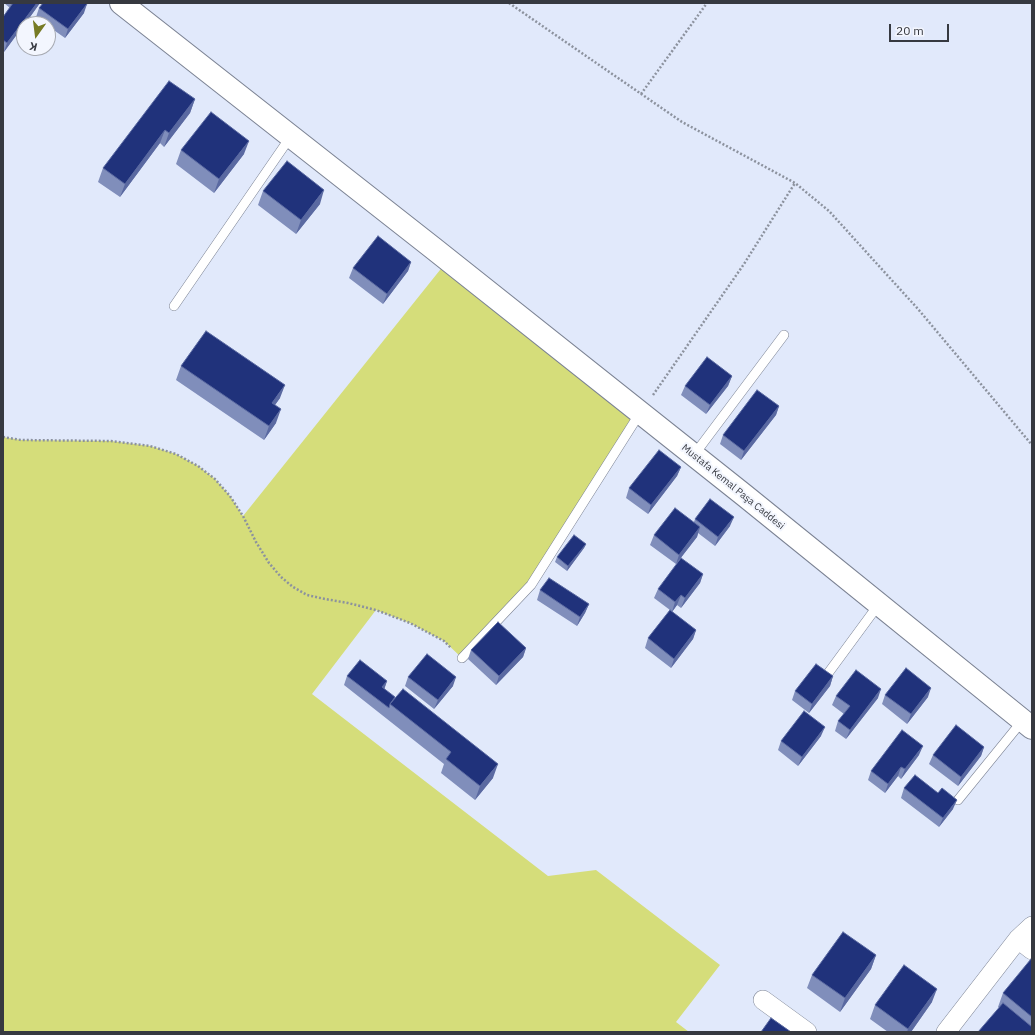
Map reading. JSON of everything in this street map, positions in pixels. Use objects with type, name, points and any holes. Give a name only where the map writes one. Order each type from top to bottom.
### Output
[{"type":"street","name":"Mustafa Kemal Paşa Caddesi","points":[[121,3],[694,455],[1028,724]]},
{"type":"street","points":[[946,1032],[1025,945],[1032,926]]},
{"type":"street","points":[[763,1000],[807,1032]]},
{"type":"lane","points":[[174,306],[291,136]]},
{"type":"lane","points":[[694,455],[784,334]]},
{"type":"lane","points":[[462,658],[531,585],[640,413]]},
{"type":"lane","points":[[829,672],[879,604]]},
{"type":"lane","points":[[958,800],[1028,724]]},
{"type":"path","points":[[509,3],[682,122],[795,183],[829,211],[918,309],[1032,445]]},
{"type":"path","points":[[641,94],[707,3]]},
{"type":"path","points":[[640,413],[744,264],[795,183]]},
{"type":"path","points":[[3,437],[21,440],[111,441],[150,446],[176,454],[198,466],[215,479],[230,496],[269,563],[292,586],[308,595],[376,610],[410,623],[444,641],[462,658]]},
{"type":"green space","points":[[448,260],[640,413],[531,585],[462,658],[444,641],[410,623],[376,610],[312,694],[548,876],[596,870],[720,965],[676,1022],[689,1032],[3,1032],[3,437],[21,440],[111,441],[150,446],[176,454],[198,466],[215,479],[230,496],[243,516]]},
{"type":"building","points":[[13,3],[37,3],[27,16],[16,16],[16,31],[7,43],[3,40],[3,17]]},
{"type":"building","points":[[43,3],[87,4],[68,29],[56,20],[56,16],[50,16],[39,8]]},
{"type":"building","points":[[169,81],[195,99],[169,133],[165,130],[125,184],[103,168]]},
{"type":"building","points":[[211,112],[249,141],[219,179],[181,150]]},
{"type":"building","points":[[287,161],[324,190],[301,220],[263,191]]},
{"type":"building","points":[[378,236],[411,262],[387,294],[353,268]]},
{"type":"building","points":[[206,331],[285,385],[272,403],[281,409],[269,426],[181,366]]},
{"type":"building","points":[[707,357],[732,376],[710,405],[685,386]]},
{"type":"building","points":[[757,390],[779,406],[744,451],[723,435]]},
{"type":"building","points":[[659,450],[681,467],[651,505],[629,488]]},
{"type":"building","points":[[710,499],[734,517],[718,537],[695,519]]},
{"type":"building","points":[[675,508],[700,527],[679,555],[654,535]]},
{"type":"building","points":[[574,535],[586,544],[568,566],[557,557]]},
{"type":"building","points":[[681,558],[703,574],[685,598],[681,595],[675,602],[658,589]]},
{"type":"building","points":[[549,578],[589,604],[580,617],[540,590]]},
{"type":"building","points":[[670,610],[696,630],[674,659],[648,638]]},
{"type":"building","points":[[498,622],[526,648],[499,676],[471,650]]},
{"type":"building","points":[[427,654],[456,677],[438,700],[408,677]]},
{"type":"building","points":[[360,660],[387,681],[382,687],[395,697],[389,708],[347,676]]},
{"type":"building","points":[[816,664],[833,676],[812,704],[795,691]]},
{"type":"building","points":[[906,668],[931,688],[911,714],[885,695]]},
{"type":"building","points":[[856,670],[881,689],[850,730],[838,721],[850,706],[836,696]]},
{"type":"building","points":[[403,689],[498,764],[480,786],[446,759],[451,752],[390,704]]},
{"type":"building","points":[[804,711],[825,727],[802,757],[781,741]]},
{"type":"building","points":[[956,725],[984,747],[961,777],[933,755]]},
{"type":"building","points":[[902,730],[923,746],[905,769],[901,767],[888,784],[871,771]]},
{"type":"building","points":[[915,775],[938,793],[942,788],[957,800],[943,818],[904,788]]},
{"type":"building","points":[[843,932],[876,955],[845,998],[812,975]]},
{"type":"building","points":[[1031,959],[1032,960],[1032,1017],[1003,993]]},
{"type":"building","points":[[904,965],[937,989],[908,1029],[875,1005]]},
{"type":"building","points":[[1003,1003],[1032,1027],[1032,1032],[978,1032]]},
{"type":"building","points":[[771,1018],[791,1032],[761,1032]]}]
